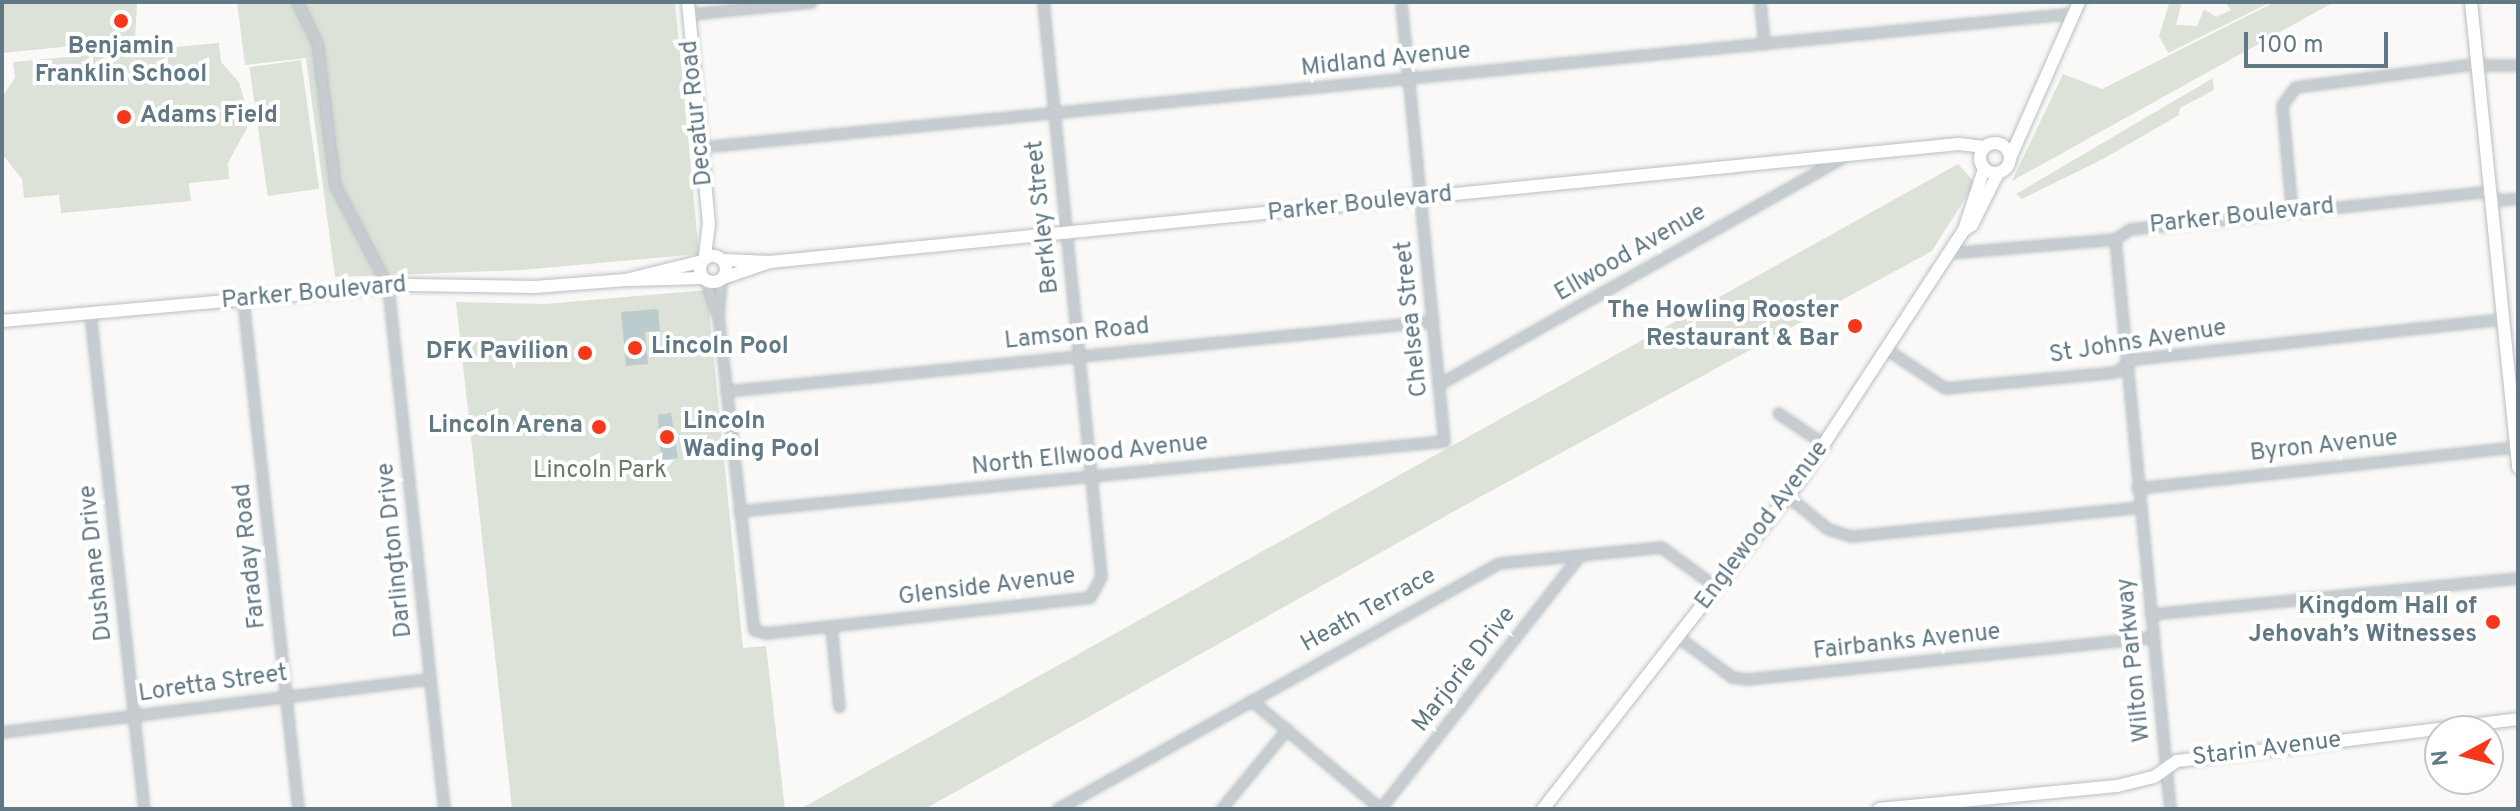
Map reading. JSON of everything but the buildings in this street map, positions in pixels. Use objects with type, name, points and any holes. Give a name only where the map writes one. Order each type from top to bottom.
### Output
[{"type":"street","points":[[297,2],[317,43],[335,185],[388,287]]},
{"type":"street","points":[[688,8],[811,2]]},
{"type":"street","name":"Berkley Street","points":[[1043,2],[1091,476]]},
{"type":"street","name":"Chelsea Street","points":[[1401,2],[1444,441]]},
{"type":"street","points":[[1760,2],[1764,44]]},
{"type":"street","points":[[2471,2],[2502,319],[2512,342],[2518,468]]},
{"type":"street","name":"Midland Avenue","points":[[701,147],[1764,44],[2076,7]]},
{"type":"street","name":"Englewood Avenue","points":[[1543,809],[1789,497],[1948,253],[1975,220],[1998,173],[2010,158],[2076,7]]},
{"type":"street","name":"Decatur Road","points":[[688,8],[709,223],[704,260]]},
{"type":"street","points":[[2292,213],[2282,105],[2290,91],[2304,83],[2518,65]]},
{"type":"street","points":[[1989,145],[2023,123]]},
{"type":"street","points":[[1989,145],[2007,149],[2010,158]]},
{"type":"street","name":"Parker Boulevard","points":[[626,280],[704,260],[770,262],[1989,145]]},
{"type":"street","name":"Englewood Avenue","points":[[1964,230],[1989,145]]},
{"type":"street","points":[[1950,147],[1998,173]]},
{"type":"street","name":"Ellwood Avenue","points":[[1439,384],[1841,158]]},
{"type":"street","name":"Parker Boulevard","points":[[1948,253],[2115,239],[2130,229],[2483,192],[2490,197],[2518,198]]},
{"type":"street","name":"Decatur Road","points":[[709,223],[722,259]]},
{"type":"street","points":[[2115,239],[2137,488]]},
{"type":"street","points":[[722,259],[718,316],[739,511]]},
{"type":"street","points":[[704,260],[705,280],[718,316]]},
{"type":"street","name":"Parker Boulevard","points":[[2,321],[388,287],[535,287],[626,280],[722,279],[770,262]]},
{"type":"street","name":"Darlington Drive","points":[[388,287],[444,809]]},
{"type":"street","name":"Faraday Road","points":[[243,300],[298,809]]},
{"type":"street","name":"Dushane Drive","points":[[90,313],[144,809]]},
{"type":"street","name":"St Johns Avenue","points":[[1886,349],[1945,388],[2115,372],[2134,359],[2502,319]]},
{"type":"street","name":"Lamson Road","points":[[726,391],[1433,321]]},
{"type":"street","points":[[1778,413],[1825,445]]},
{"type":"street","name":"North Ellwood Avenue","points":[[739,511],[1444,441]]},
{"type":"street","name":"Byron Avenue","points":[[2137,488],[2516,447]]},
{"type":"street","name":"Glenside Avenue","points":[[739,511],[751,624],[766,633],[1090,597],[1101,576],[1091,476]]},
{"type":"street","name":"Wilton Parkway","points":[[2137,488],[2170,809]]},
{"type":"street","points":[[1789,497],[1828,529],[1851,536],[2139,507]]},
{"type":"street","name":"Heath Terrace","points":[[1057,809],[1491,566],[1580,555],[1668,549],[1716,587]]},
{"type":"street","name":"Marjorie Drive","points":[[1380,809],[1580,555]]},
{"type":"street","points":[[2150,614],[2518,578]]},
{"type":"street","points":[[831,626],[839,707]]},
{"type":"street","name":"Fairbanks Avenue","points":[[1678,637],[1732,677],[1747,679],[2152,637]]},
{"type":"street","name":"Loretta Street","points":[[2,732],[429,679]]},
{"type":"street","points":[[1251,700],[1380,809]]},
{"type":"street","name":"Starin Avenue","points":[[1879,809],[2117,786],[2154,777],[2177,761],[2518,719]]},
{"type":"street","points":[[1221,809],[1287,729]]},
{"type":"green space","points":[[2,2],[137,2],[135,40],[2,53]]},
{"type":"green space","points":[[237,2],[675,2],[699,254],[522,270],[335,277],[306,58],[245,65]]},
{"type":"green space","points":[[2182,2],[2176,25],[2197,26],[2204,9],[2216,17],[2231,10],[2225,2],[2271,2],[2168,53],[2159,36],[2169,4]]},
{"type":"green space","points":[[2275,2],[2334,2],[2012,181],[2063,74],[2102,89]]},
{"type":"green space","name":"Adams Field","points":[[219,43],[221,62],[239,82],[246,107],[247,128],[228,163],[229,179],[189,183],[191,201],[61,213],[59,195],[24,198],[22,179],[2,154],[2,97],[15,78],[13,62]]},
{"type":"green space","points":[[301,60],[319,189],[268,196],[250,67]]},
{"type":"green space","points":[[2213,78],[2214,90],[2180,108],[2179,115],[2103,159],[2022,199],[2016,194]]},
{"type":"green space","points":[[1958,164],[1975,183],[1932,251],[1467,504],[925,809],[800,809]]},
{"type":"green space","name":"Lincoln Park","points":[[707,290],[743,648],[766,646],[785,809],[512,809],[456,302],[545,304]]},
{"type":"shaded area","name":"Lincoln Pool","points":[[658,309],[660,331],[645,332],[648,364],[626,366],[621,312]]},
{"type":"shaded area","name":"Lincoln Wading Pool","points":[[671,413],[678,458],[661,460],[658,415]]},
{"type":"place","name":"Benjamin Franklin School","points":[[121,21]]},
{"type":"place","name":"Adams Field","points":[[124,117]]},
{"type":"place","name":"The Howling Rooster Restaurant & Bar","points":[[1855,326]]},
{"type":"place","name":"Lincoln Pool","points":[[635,348]]},
{"type":"place","name":"DFK Pavilion","points":[[585,353]]},
{"type":"place","name":"Lincoln Arena","points":[[599,427]]},
{"type":"place","name":"Lincoln Wading Pool","points":[[667,437]]},
{"type":"place","name":"Kingdom Hall of Jehovah’s Witnesses","points":[[2493,622]]}]
